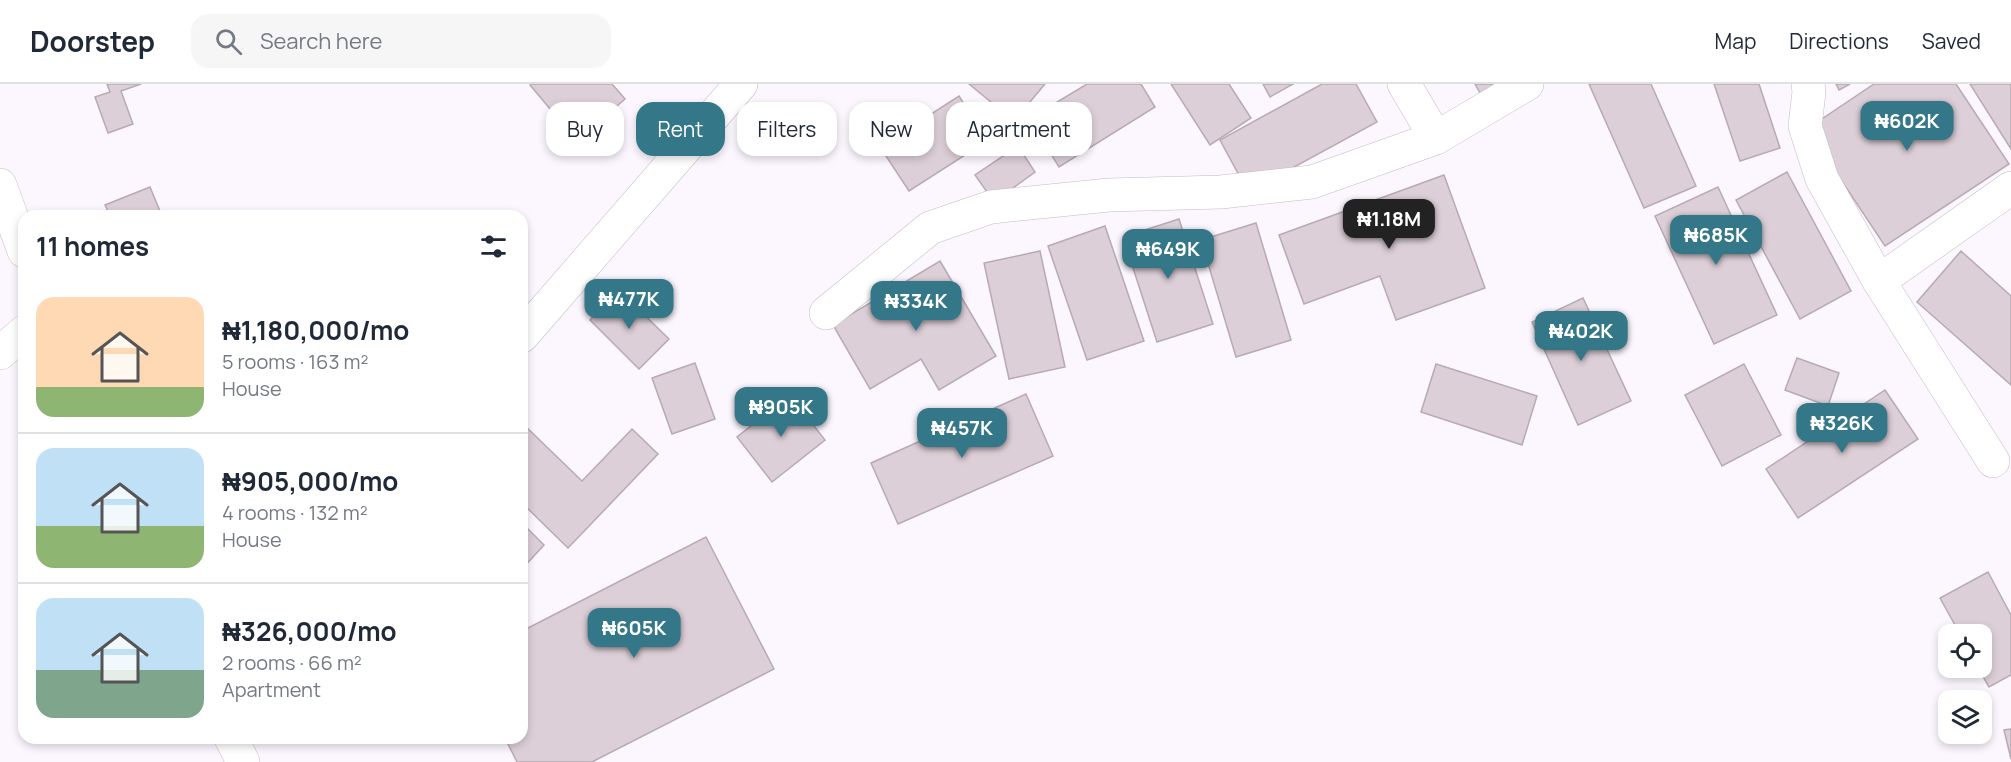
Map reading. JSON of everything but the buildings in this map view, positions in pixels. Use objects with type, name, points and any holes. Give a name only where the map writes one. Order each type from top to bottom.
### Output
[{"type":"street","points":[[528,329],[741,84]]},
{"type":"street","points":[[1404,84],[1436,138]]},
{"type":"street","points":[[826,313],[930,228],[991,207],[1109,195],[1221,192],[1312,182],[1436,138],[1527,84]]},
{"type":"street","points":[[1808,84],[1805,126],[1822,179],[1879,281],[1993,461]]},
{"type":"street","points":[[0,185],[18,234]]},
{"type":"street","points":[[1879,281],[2011,188]]},
{"type":"street","points":[[0,353],[18,337]]},
{"type":"street","points":[[234,744],[243,762]]}]
